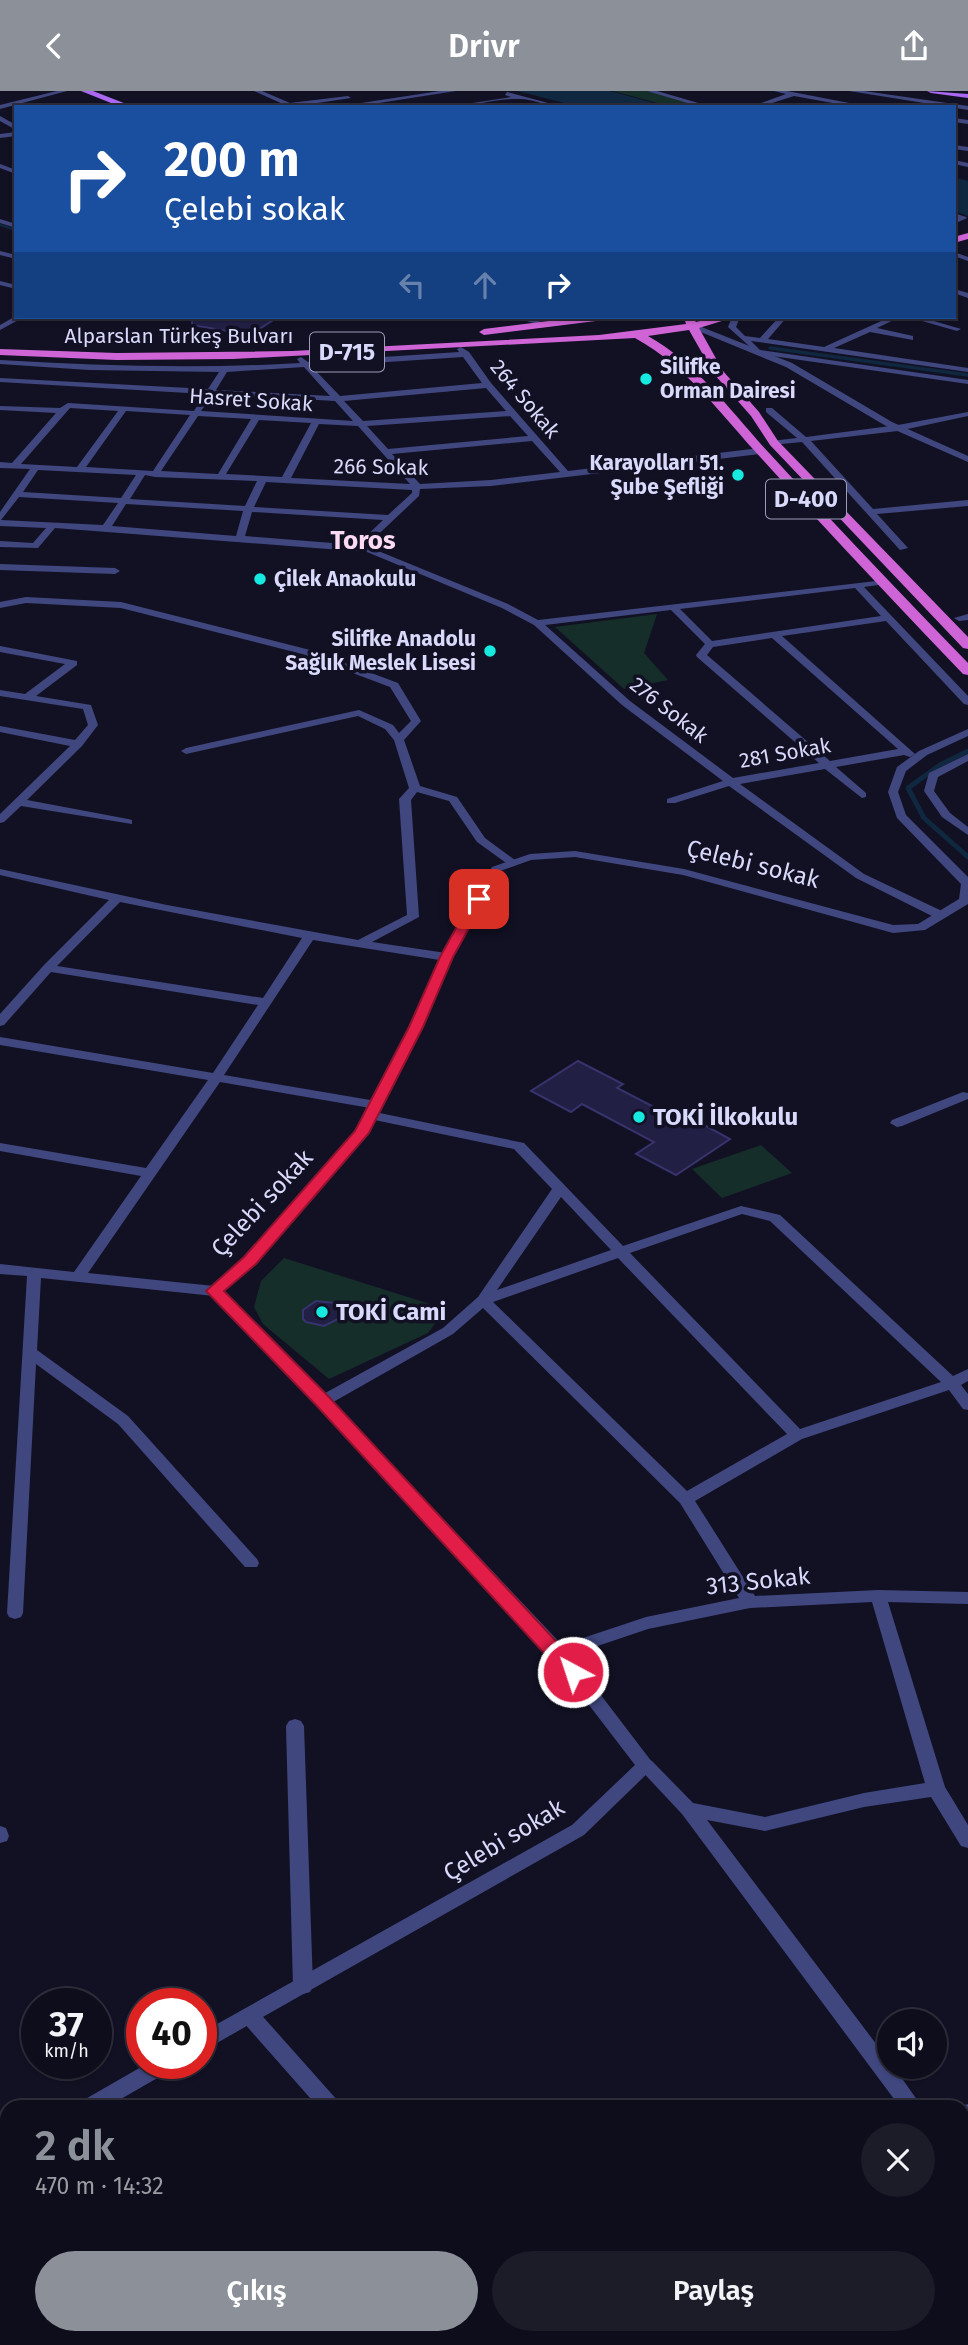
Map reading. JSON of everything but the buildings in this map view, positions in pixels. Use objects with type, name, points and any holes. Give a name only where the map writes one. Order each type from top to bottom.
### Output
[{"type":"highway","name":"Alparslan Türkeş Bulvarı","points":[[0,344],[150,350],[285,349],[432,338],[590,319]]},
{"type":"highway","points":[[615,319],[615,323],[638,335]]},
{"type":"highway","name":"Alparslan Türkeş Bulvarı","points":[[0,352],[159,358],[301,359],[462,350],[638,335],[714,319]]},
{"type":"highway","name":"D-400","points":[[691,322],[718,372],[755,414],[774,443],[968,645]]},
{"type":"highway","name":"D-400","points":[[638,335],[698,378],[760,451],[968,671]]},
{"type":"highway","points":[[606,337],[667,354]]},
{"type":"main road","points":[[65,91],[104,105]]},
{"type":"main road","points":[[85,91],[124,105]]},
{"type":"main road","points":[[931,91],[968,95]]},
{"type":"main road","points":[[951,91],[968,95]]},
{"type":"street","points":[[0,107],[65,91]]},
{"type":"street","points":[[257,91],[291,105]]},
{"type":"street","points":[[351,105],[456,91]]},
{"type":"street","points":[[650,91],[702,105]]},
{"type":"street","points":[[665,95],[680,91]]},
{"type":"street","points":[[778,91],[854,105]]},
{"type":"street","points":[[759,105],[803,91]]},
{"type":"street","points":[[852,91],[948,105]]},
{"type":"street","points":[[500,92],[533,105]]},
{"type":"street","points":[[500,92],[552,105]]},
{"type":"street","points":[[472,105],[515,98]]},
{"type":"street","points":[[307,105],[389,99]]},
{"type":"street","points":[[956,293],[968,289]]},
{"type":"street","points":[[956,293],[968,296]]},
{"type":"street","points":[[0,328],[16,319]]},
{"type":"street","points":[[524,319],[548,325]]},
{"type":"street","points":[[735,319],[732,327],[758,352],[968,382]]},
{"type":"street","points":[[762,341],[781,319]]},
{"type":"street","points":[[824,349],[892,319]]},
{"type":"street","points":[[920,319],[957,329]]},
{"type":"street","points":[[691,322],[789,365],[898,428],[968,459]]},
{"type":"street","points":[[869,329],[910,338]]},
{"type":"street","points":[[744,338],[968,370]]},
{"type":"street","name":"264 Sokak","points":[[462,350],[488,385],[566,474]]},
{"type":"street","points":[[0,362],[225,370],[301,359],[416,487],[416,494],[364,548]]},
{"type":"street","points":[[155,474],[225,370]]},
{"type":"street","points":[[0,380],[337,399],[488,385]]},
{"type":"street","points":[[14,466],[82,385]]},
{"type":"street","name":"Hasret Sokak","points":[[0,408],[124,408],[360,424],[513,413]]},
{"type":"street","points":[[80,469],[124,408]]},
{"type":"street","points":[[769,410],[804,439],[903,548]]},
{"type":"street","points":[[774,443],[898,428],[968,414]]},
{"type":"street","points":[[220,477],[257,418]]},
{"type":"street","points":[[285,481],[316,421]]},
{"type":"street","points":[[386,453],[534,438]]},
{"type":"street","name":"266 Sokak","points":[[0,465],[416,487],[491,483],[760,451]]},
{"type":"street","points":[[0,520],[36,467]]},
{"type":"street","points":[[106,528],[121,501],[142,473]]},
{"type":"street","points":[[240,539],[248,509],[262,480]]},
{"type":"street","points":[[17,494],[390,518]]},
{"type":"street","points":[[871,512],[968,503]]},
{"type":"street","name":"276 Sokak","points":[[0,520],[364,548],[505,606],[537,623],[626,703],[860,876],[940,915]]},
{"type":"street","points":[[0,544],[36,546],[53,525]]},
{"type":"street","points":[[0,567],[116,571]]},
{"type":"street","points":[[537,623],[882,582]]},
{"type":"street","points":[[857,585],[968,702]]},
{"type":"street","points":[[0,605],[26,600],[121,605],[306,652],[394,685],[416,721],[399,740]]},
{"type":"street","points":[[673,607],[710,645]]},
{"type":"street","points":[[862,795],[701,655],[710,645],[888,618]]},
{"type":"street","points":[[774,635],[911,755]]},
{"type":"street","points":[[0,649],[73,663],[28,697]]},
{"type":"street","points":[[0,693],[87,707],[93,725],[78,744],[0,820]]},
{"type":"street","points":[[186,751],[359,713],[388,727],[399,740],[415,788]]},
{"type":"street","points":[[0,729],[78,744]]},
{"type":"street","name":"Çelebi sokak","points":[[217,2034],[578,1830],[646,1766],[559,1653],[323,1401],[214,1291],[250,1261],[361,1133],[416,1027],[446,957],[496,869],[530,857],[575,854],[684,872],[893,929],[921,927],[965,901],[967,883],[901,815],[893,792],[901,769],[911,755],[968,732]]},
{"type":"street","name":"281 Sokak","points":[[671,801],[731,782],[828,765],[911,755]]},
{"type":"street","points":[[968,757],[933,775],[929,791],[946,815],[968,832]]},
{"type":"street","points":[[415,788],[453,799],[481,841],[513,863]]},
{"type":"street","points":[[359,944],[413,917],[405,799],[415,788]]},
{"type":"street","points":[[18,802],[128,822]]},
{"type":"street","points":[[0,872],[116,899],[359,944],[446,957]]},
{"type":"street","points":[[0,1022],[48,968],[116,899]]},
{"type":"street","points":[[78,1277],[216,1078],[310,935]]},
{"type":"street","points":[[48,968],[266,1002]]},
{"type":"street","points":[[0,1041],[216,1078],[373,1110],[519,1146],[797,1435]]},
{"type":"street","points":[[950,1087],[965,1098]]},
{"type":"street","points":[[897,1123],[965,1098]]},
{"type":"street","points":[[0,1147],[150,1173]]},
{"type":"street","points":[[323,1401],[449,1331],[483,1300],[560,1188]]},
{"type":"street","points":[[483,1300],[741,1210],[775,1218],[952,1384],[968,1405]]},
{"type":"street","points":[[0,1269],[214,1291]]},
{"type":"street","points":[[15,1613],[34,1273]]},
{"type":"street","points":[[483,1300],[686,1499],[750,1602]]},
{"type":"street","points":[[29,1351],[124,1420],[251,1563]]},
{"type":"street","points":[[686,1499],[797,1435],[952,1384],[968,1374]]},
{"type":"street","points":[[878,1596],[936,1789],[968,1842]]},
{"type":"street","name":"313 Sokak","points":[[559,1653],[646,1623],[750,1602],[878,1596],[968,1598]]},
{"type":"street","points":[[295,1726],[303,1986]]},
{"type":"street","points":[[646,1766],[688,1809],[907,2100]]},
{"type":"street","points":[[688,1809],[765,1824],[864,1800],[936,1789]]},
{"type":"street","points":[[250,2016],[325,2100]]},
{"type":"street","points":[[101,2100],[138,2079]]},
{"type":"green space","points":[[613,91],[648,91],[703,105],[665,105]]},
{"type":"green space","points":[[657,614],[644,653],[668,680],[624,689],[555,627]]},
{"type":"green space","points":[[761,1145],[792,1173],[722,1198],[692,1169]]},
{"type":"green space","points":[[284,1258],[446,1309],[428,1333],[329,1379],[263,1324],[254,1307],[261,1281]]},
{"type":"water","points":[[517,91],[610,91],[662,105],[572,105]]},
{"type":"water","points":[[956,178],[968,181],[968,216],[956,212]]},
{"type":"waterway","points":[[0,225],[14,229]]},
{"type":"waterway","points":[[770,348],[968,375]]},
{"type":"waterway","points":[[968,751],[940,765],[908,788],[924,818],[968,857]]},
{"type":"place","name":"Silifke Orman Dairesi","points":[[646,379]]},
{"type":"place","name":"Karayolları 51. Şube Şefliği","points":[[738,475]]},
{"type":"place","name":"Çilek Anaokulu","points":[[260,579]]},
{"type":"place","name":"Silifke Anadolu Sağlık Meslek Lisesi","points":[[490,651]]},
{"type":"place","name":"TOKİ İlkokulu","points":[[639,1117]]},
{"type":"place","name":"TOKİ Cami","points":[[322,1312]]},
{"type":"district","name":"Toros","points":[[363,540]]},
{"type":"route","points":[[479,899],[446,957],[416,1027],[361,1133],[250,1261],[214,1291],[323,1401],[559,1653],[573,1672]]}]
